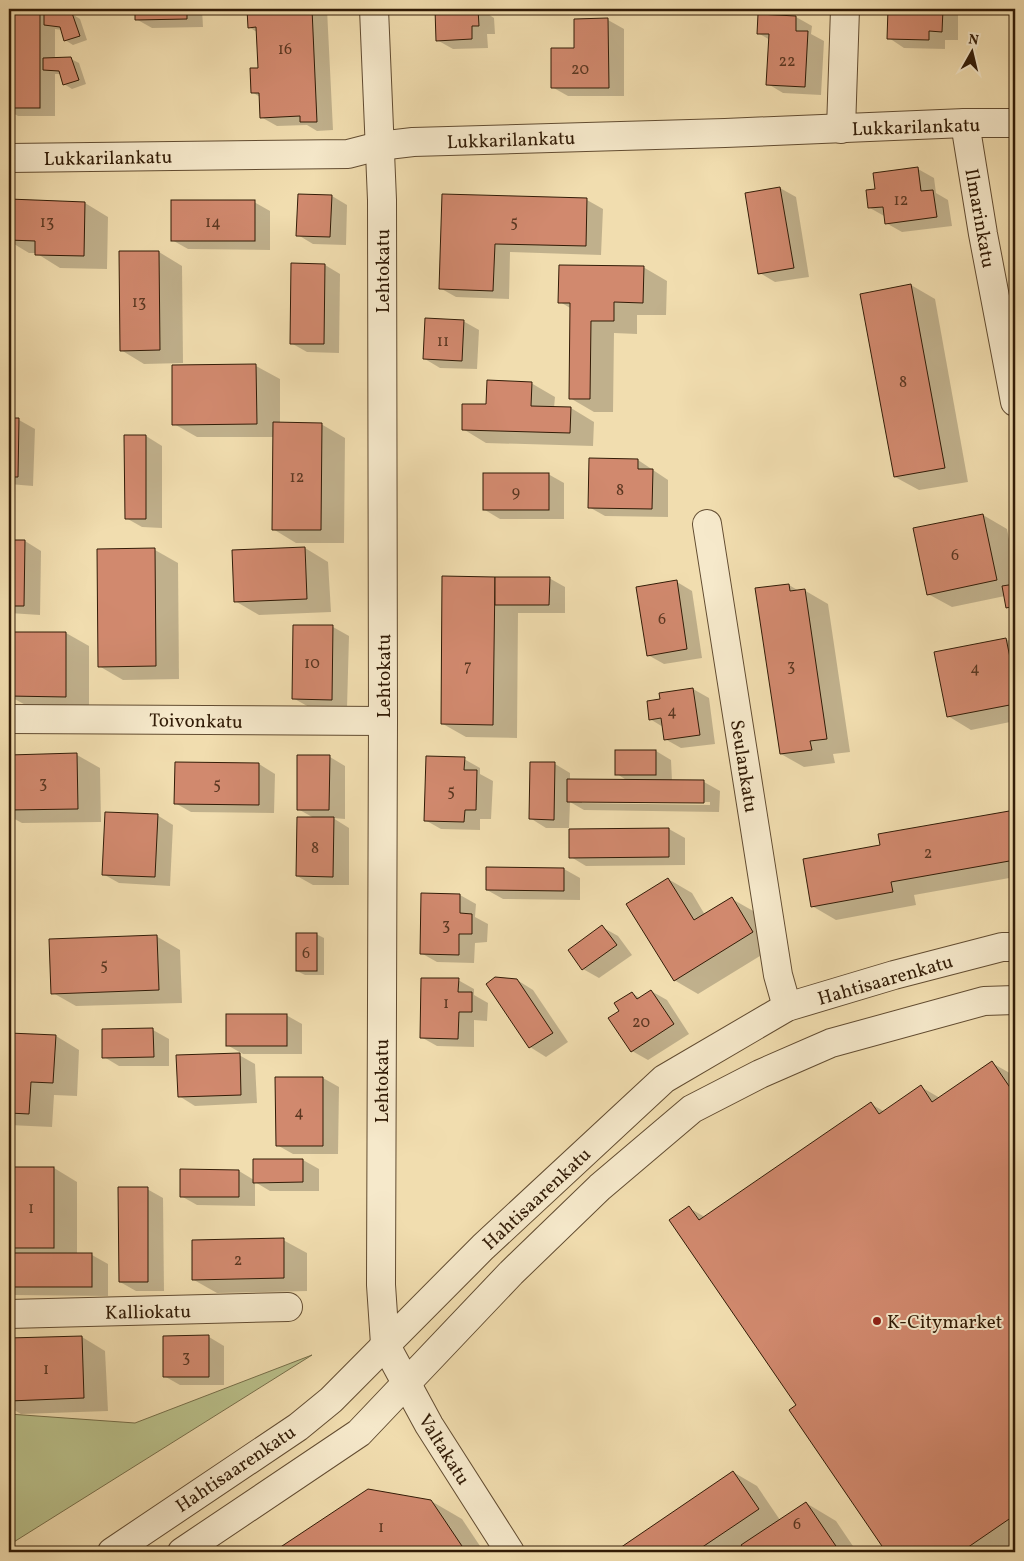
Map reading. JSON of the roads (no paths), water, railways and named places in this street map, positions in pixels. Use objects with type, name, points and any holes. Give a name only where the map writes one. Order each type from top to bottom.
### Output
[{"type":"street","name":"Lehtokatu","points":[[374,9],[382,200],[381,1285],[385,1344]]},
{"type":"street","points":[[841,129],[845,9]]},
{"type":"street","name":"Lukkarilankatu","points":[[9,158],[348,154],[379,146],[413,142],[841,129],[965,123],[1015,123]]},
{"type":"street","name":"Ilmarinkatu","points":[[965,123],[984,241],[1015,402]]},
{"type":"street","name":"Seulankatu","points":[[707,524],[778,975],[786,1007]]},
{"type":"street","name":"Toivonkatu","points":[[9,719],[383,721]]},
{"type":"street","name":"Hahtisaarenkatu","points":[[112,1552],[298,1427],[331,1400],[482,1247],[664,1079],[786,1007],[894,975],[1002,947],[1015,947]]},
{"type":"street","name":"Hahtisaarenkatu","points":[[182,1552],[359,1433],[511,1273],[600,1188],[692,1108],[760,1074],[831,1043],[984,1001],[1015,1000]]},
{"type":"street","name":"Kalliokatu","points":[[9,1314],[288,1308]]},
{"type":"street","name":"Valtakatu","points":[[385,1344],[429,1426],[510,1552]]},
{"type":"place","name":"K-Citymarket","points":[[877,1321]]}]
